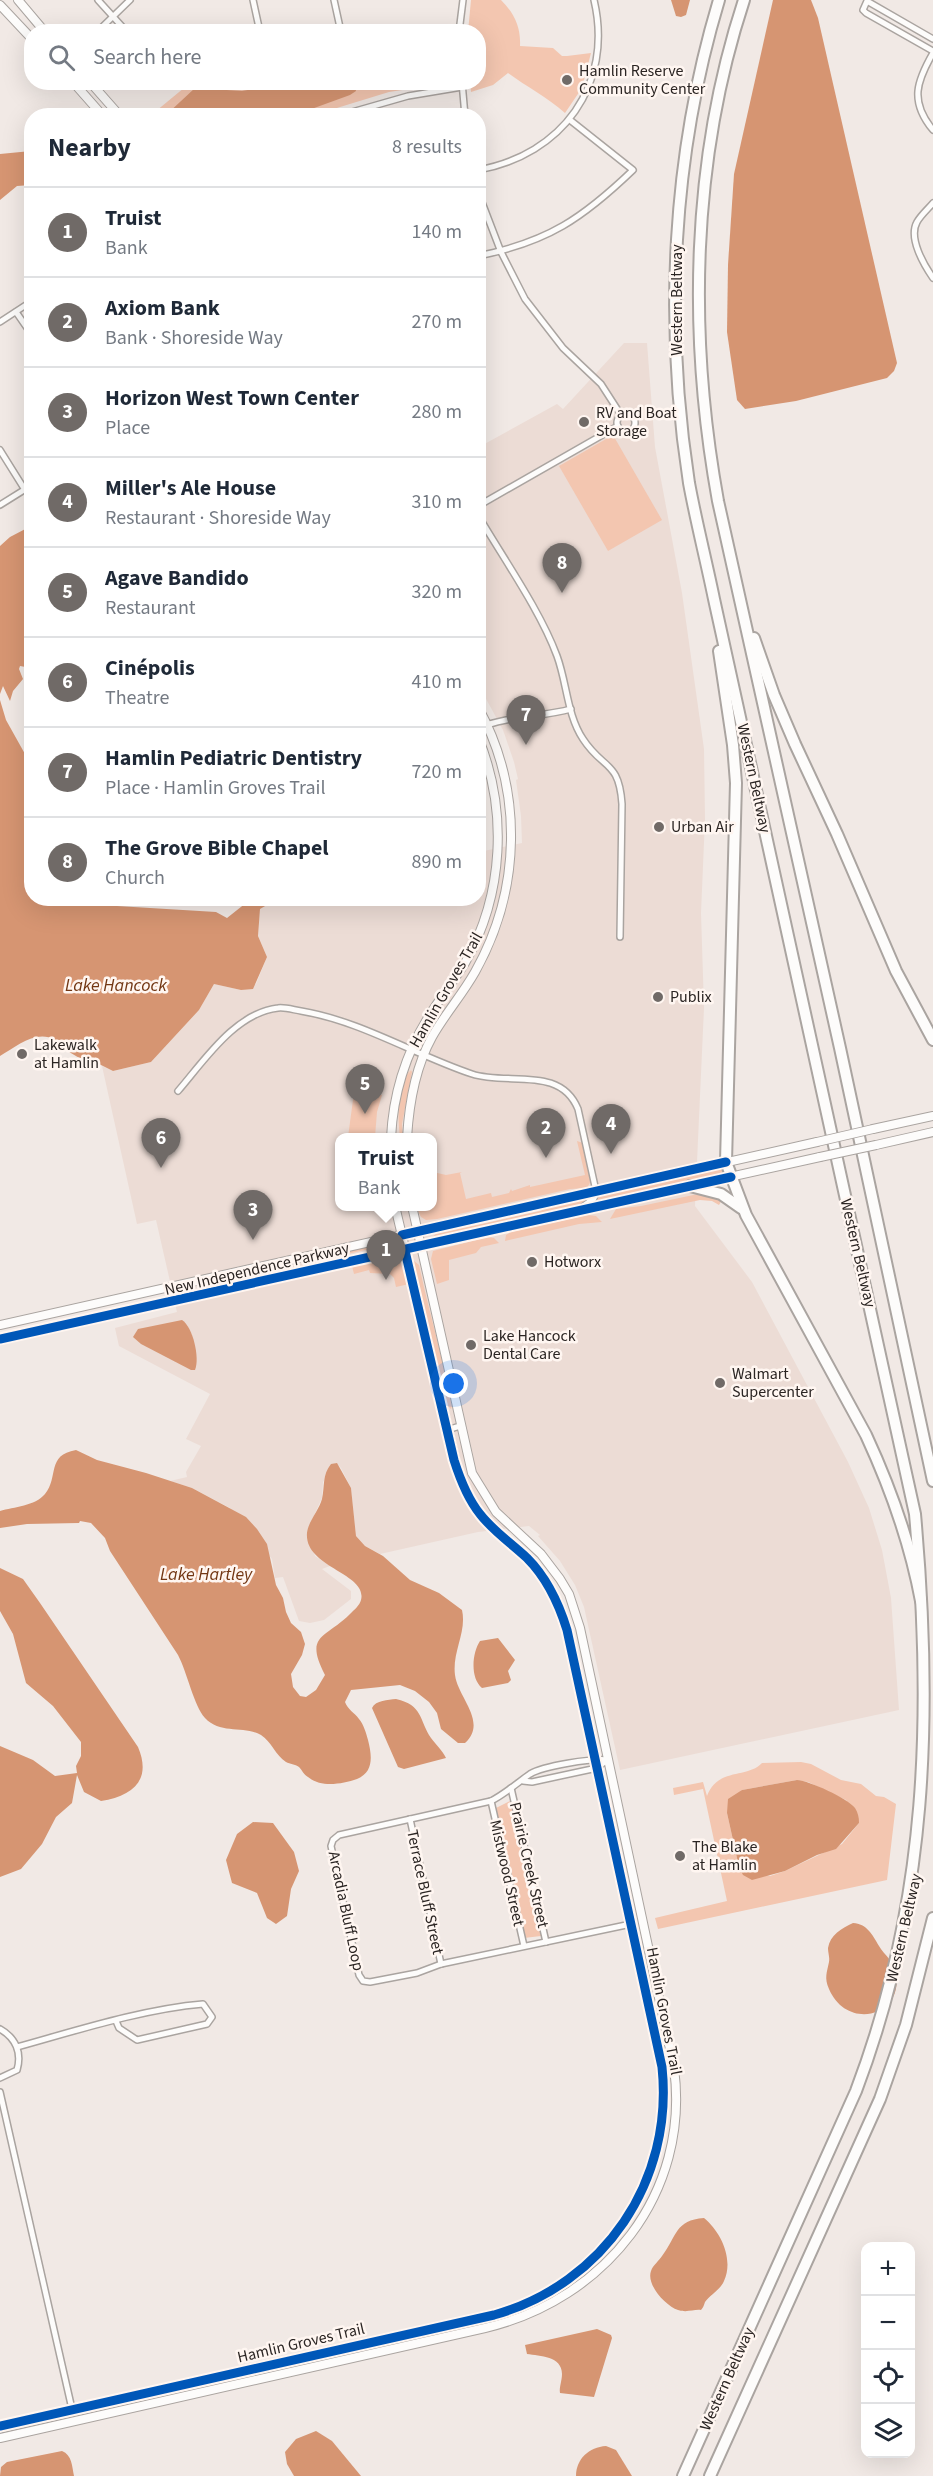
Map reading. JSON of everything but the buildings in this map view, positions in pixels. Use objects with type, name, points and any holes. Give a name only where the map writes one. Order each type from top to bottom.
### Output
[{"type":"highway","name":"Western Beltway","points":[[683,2476],[852,2101],[878,2031],[901,1949],[923,1832],[928,1764],[930,1645],[925,1577],[915,1514],[714,599],[690,485],[684,440],[675,329],[675,257],[682,172],[695,95],[719,0]]},
{"type":"highway","name":"Western Beltway","points":[[744,0],[724,73],[713,131],[705,184],[699,259],[702,390],[712,470],[933,1481]]},
{"type":"highway","points":[[731,562],[754,636],[787,724],[896,971],[933,1040]]},
{"type":"highway","points":[[714,599],[736,783],[726,1162],[746,1215],[866,1435],[883,1471],[909,1545],[930,1645]]},
{"type":"highway","points":[[690,1186],[722,1194],[732,1200],[746,1215]]},
{"type":"highway","name":"Western Beltway","points":[[710,2476],[875,2110],[906,2025],[933,1918]]},
{"type":"street","points":[[18,0],[38,24]]},
{"type":"street","points":[[98,0],[120,24]]},
{"type":"street","points":[[106,24],[130,0]]},
{"type":"street","points":[[253,0],[258,24]]},
{"type":"street","points":[[334,0],[339,24]]},
{"type":"street","points":[[460,24],[463,0]]},
{"type":"street","points":[[486,168],[513,161],[548,141],[570,120],[581,103],[595,67],[600,35],[594,0]]},
{"type":"street","points":[[933,39],[867,1],[863,10],[866,13],[933,52],[919,77],[917,87],[923,116],[933,130]]},
{"type":"street","points":[[0,5],[24,30]]},
{"type":"street","points":[[80,90],[96,108]]},
{"type":"street","points":[[97,90],[113,108]]},
{"type":"street","points":[[366,108],[437,90]]},
{"type":"street","points":[[462,90],[464,108]]},
{"type":"street","points":[[486,255],[530,242],[580,217],[606,197],[633,170],[570,120]]},
{"type":"street","points":[[933,203],[918,221],[915,231],[922,260],[933,278]]},
{"type":"street","points":[[486,213],[501,252],[525,299],[563,348],[601,384],[621,416],[618,426],[486,501]]},
{"type":"street","points":[[0,322],[24,306]]},
{"type":"street","points":[[16,312],[24,324]]},
{"type":"street","points":[[618,426],[626,432],[632,430],[635,425],[630,414],[621,416]]},
{"type":"street","points":[[0,450],[24,487]]},
{"type":"street","points":[[0,505],[24,490]]},
{"type":"street","points":[[486,528],[546,631],[557,656],[571,709],[583,740],[616,774],[620,783],[622,807],[620,937]]},
{"type":"street","points":[[488,724],[571,709]]},
{"type":"street","name":"Hamlin Groves Trail","points":[[408,1133],[413,1091],[424,1056],[436,1029],[477,968],[491,940],[502,906],[511,856],[511,810],[504,770],[486,721]]},
{"type":"street","name":"Hamlin Groves Trail","points":[[392,1133],[397,1093],[411,1050],[429,1016],[464,965],[477,940],[491,893],[498,854],[497,810],[491,772],[486,759]]},
{"type":"street","points":[[178,1091],[224,1040],[247,1019],[278,1008],[335,1018],[474,1075],[540,1080],[561,1087],[579,1109],[596,1191],[590,1203],[576,1213]]},
{"type":"street","name":"New Independence Parkway","points":[[0,1325],[933,1116]]},
{"type":"street","name":"New Independence Parkway","points":[[0,1339],[405,1251],[933,1132]]},
{"type":"street","name":"Hamlin Groves Trail","points":[[0,2426],[505,2312],[554,2289],[604,2250],[640,2197],[653,2165],[659,2139],[663,2090],[659,2050],[567,1630],[548,1586],[531,1564],[478,1512],[458,1472],[396,1211]]},
{"type":"street","name":"Hamlin Groves Trail","points":[[0,2438],[519,2319],[548,2307],[588,2280],[617,2252],[641,2221],[659,2185],[668,2158],[675,2114],[674,2068],[580,1628],[568,1594],[541,1554],[505,1523],[488,1502],[472,1473],[413,1211]]},
{"type":"street","points":[[447,1430],[460,1426]]},
{"type":"street","name":"Arcadia Bluff Loop","points":[[608,1760],[595,1758],[540,1770],[491,1800],[339,1835],[333,1840],[331,1846],[359,1975],[363,1981],[370,1982],[417,1972],[441,1964],[631,1924]]},
{"type":"street","name":"Arcadia Bluff Loop","points":[[523,1780],[532,1782],[597,1767],[608,1760]]},
{"type":"street","name":"Prairie Creek Street","points":[[511,1788],[546,1942]]},
{"type":"street","name":"Mistwood Street","points":[[491,1800],[524,1946]]},
{"type":"street","name":"Terrace Bluff Street","points":[[410,1819],[441,1964]]},
{"type":"street","points":[[17,2048],[116,2021],[182,2006],[203,2004],[212,2017],[207,2024],[137,2040],[119,2028],[116,2021]]},
{"type":"street","points":[[0,2029],[7,2033],[17,2048],[20,2058],[17,2070],[0,2078]]},
{"type":"street","points":[[0,2092],[75,2421]]},
{"type":"street","points":[[430,2329],[433,2340]]},
{"type":"shaded area","points":[[471,0],[501,0],[516,21],[520,46],[553,48],[562,56],[591,53],[582,88],[565,113],[508,73],[493,85],[486,87],[486,24],[469,24]]},
{"type":"shaded area","points":[[182,90],[402,90],[337,108],[160,108]]},
{"type":"shaded area","points":[[624,343],[647,343],[655,447],[682,593],[704,749],[705,819],[701,913],[704,1008],[695,1206],[752,1282],[848,1462],[869,1508],[882,1550],[891,1598],[899,1710],[620,1770],[584,1607],[575,1585],[560,1561],[538,1536],[540,1535],[529,1526],[478,1532],[380,1554],[365,1546],[356,1536],[351,1488],[336,1463],[323,1482],[322,1498],[307,1531],[315,1556],[330,1566],[322,1569],[351,1591],[351,1599],[324,1620],[310,1623],[299,1621],[283,1577],[275,1578],[272,1559],[230,1508],[192,1488],[170,1481],[187,1477],[186,1472],[201,1446],[186,1439],[210,1394],[119,1346],[115,1328],[177,1312],[156,1220],[137,1224],[102,1066],[113,1071],[151,1062],[199,1010],[214,984],[241,990],[256,984],[267,957],[258,936],[260,908],[264,906],[486,906],[486,851],[522,843],[516,780],[518,779],[514,762],[503,730],[486,699],[486,443],[557,404],[563,409]]},
{"type":"shaded area","points":[[613,435],[662,520],[608,551],[559,466]]},
{"type":"shaded area","points":[[411,1070],[402,1124],[403,1133],[400,1133],[400,1094],[405,1077]]},
{"type":"shaded area","points":[[355,1085],[382,1095],[377,1112],[375,1133],[349,1133]]},
{"type":"shaded area","points":[[577,1141],[583,1143],[591,1181],[587,1188],[570,1189],[437,1219],[426,1220],[418,1211],[437,1211],[437,1173],[446,1175],[462,1172],[460,1173],[466,1199],[491,1193],[492,1197],[509,1193],[511,1189],[512,1191],[530,1185],[530,1187],[585,1175]]},
{"type":"shaded area","points":[[723,1168],[725,1173],[723,1175],[592,1205],[600,1194]]},
{"type":"shaded area","points":[[703,1193],[723,1198],[719,1205],[712,1201],[700,1200],[610,1219],[616,1209]]},
{"type":"shaded area","points":[[582,1198],[586,1201],[584,1204],[530,1216],[518,1222],[433,1240],[431,1238],[436,1234],[540,1211],[553,1205]]},
{"type":"shaded area","points":[[588,1215],[596,1216],[602,1222],[579,1224],[505,1241],[506,1235],[511,1232]]},
{"type":"shaded area","points":[[488,1237],[494,1238],[499,1243],[481,1247],[476,1253],[449,1260],[449,1280],[437,1284],[431,1259],[433,1251]]},
{"type":"shaded area","points":[[388,1242],[388,1245],[324,1259],[298,1271],[254,1280],[255,1277],[296,1268],[322,1256]]},
{"type":"shaded area","points":[[398,1257],[405,1264],[409,1284],[396,1287],[394,1278],[390,1274],[370,1273],[369,1270],[354,1274],[352,1266]]},
{"type":"shaded area","points":[[414,1261],[419,1265],[451,1409],[448,1406],[412,1264]]},
{"type":"shaded area","points":[[762,1763],[811,1764],[841,1780],[861,1784],[876,1796],[884,1797],[896,1804],[887,1880],[658,1929],[655,1918],[727,1901],[703,1789],[674,1795],[673,1788],[703,1782],[707,1796],[718,1781],[749,1771]],"holes":[[[797,1780],[808,1782],[846,1800],[859,1823],[842,1844],[770,1876],[739,1867],[727,1813],[742,1790]]]},
{"type":"shaded area","points":[[512,1800],[541,1936],[524,1938],[496,1808]]},
{"type":"water","points":[[671,0],[690,0],[686,15],[676,16]]},
{"type":"water","points":[[773,0],[811,0],[818,18],[897,363],[894,371],[887,378],[796,401],[745,409],[737,400],[727,332],[728,265],[734,174]]},
{"type":"water","points":[[193,90],[356,91],[314,108],[174,108]]},
{"type":"water","points":[[24,152],[24,186],[17,186],[0,200],[0,154]]},
{"type":"water","points":[[24,530],[24,667],[20,666],[19,669],[23,679],[13,691],[10,701],[3,686],[0,694],[0,546],[10,537]]},
{"type":"water","name":"Lake Hancock","points":[[0,700],[6,720],[24,752],[24,906],[117,906],[216,912],[227,918],[242,906],[265,906],[260,909],[258,936],[267,957],[253,989],[241,990],[214,984],[199,1010],[151,1062],[113,1071],[83,1056],[81,1059],[48,1037],[26,1040],[0,1056]]},
{"type":"water","points":[[182,1320],[189,1329],[194,1343],[197,1358],[195,1370],[141,1344],[133,1337],[138,1329]]},
{"type":"water","name":"Lake Hartley","points":[[76,1450],[97,1460],[192,1488],[246,1517],[267,1544],[276,1585],[283,1598],[286,1612],[291,1623],[301,1632],[305,1644],[302,1655],[291,1674],[293,1687],[300,1696],[306,1697],[316,1690],[325,1675],[319,1662],[317,1644],[326,1633],[358,1606],[361,1600],[361,1591],[355,1583],[315,1554],[309,1545],[307,1533],[322,1499],[326,1472],[331,1464],[337,1463],[351,1488],[356,1536],[365,1546],[383,1556],[410,1580],[439,1593],[462,1610],[463,1626],[455,1675],[473,1718],[474,1727],[471,1735],[465,1743],[458,1743],[441,1729],[437,1713],[429,1702],[415,1691],[400,1685],[351,1690],[345,1702],[364,1726],[371,1758],[369,1768],[363,1776],[357,1779],[325,1784],[313,1780],[299,1767],[282,1759],[261,1735],[211,1723],[197,1705],[178,1655],[110,1551],[105,1538],[91,1523],[80,1521],[79,1523],[27,1524],[0,1528],[0,1511],[30,1504],[41,1498],[52,1481],[54,1468],[60,1457]]},
{"type":"water","points":[[0,1568],[23,1579],[138,1747],[143,1769],[137,1784],[130,1790],[112,1799],[101,1801],[84,1792],[77,1775],[72,1803],[56,1817],[42,1844],[21,1869],[0,1877],[0,1746],[33,1760],[55,1776],[77,1773],[76,1766],[81,1756],[81,1742],[53,1706],[26,1683],[13,1634],[0,1611]]},
{"type":"water","points":[[498,1638],[515,1660],[508,1671],[511,1680],[508,1683],[482,1688],[474,1672],[475,1652],[480,1641]]},
{"type":"water","points":[[396,1699],[416,1709],[431,1738],[446,1758],[404,1769],[398,1767],[372,1708],[379,1702]]},
{"type":"water","points":[[797,1780],[837,1795],[851,1804],[858,1815],[859,1823],[836,1849],[817,1855],[785,1871],[752,1880],[743,1875],[739,1867],[727,1813],[728,1799],[742,1790]]},
{"type":"water","points":[[253,1822],[273,1823],[294,1852],[299,1871],[291,1889],[287,1916],[276,1924],[267,1918],[257,1893],[232,1883],[226,1860],[237,1834]]},
{"type":"water","points":[[853,1923],[869,1930],[892,1962],[896,1973],[896,1988],[891,2000],[883,2008],[872,2013],[860,2014],[848,2010],[837,2002],[827,1982],[829,1943],[837,1933]]},
{"type":"water","points":[[704,2218],[716,2231],[724,2246],[727,2255],[727,2273],[718,2290],[707,2299],[701,2310],[678,2310],[658,2294],[651,2282],[651,2271],[682,2226],[694,2219]]},
{"type":"water","points":[[597,2329],[611,2335],[612,2338],[594,2397],[560,2393],[562,2374],[558,2364],[544,2356],[527,2354],[525,2345]]},
{"type":"water","points":[[316,2431],[332,2441],[361,2476],[294,2476],[287,2464],[285,2452],[296,2439]]},
{"type":"water","points":[[606,2446],[616,2450],[632,2476],[576,2476],[578,2464],[589,2451]]},
{"type":"water","points":[[62,2451],[70,2458],[74,2476],[0,2476],[1,2467],[7,2462]]},
{"type":"cycle path","points":[[402,1235],[726,1162]]},
{"type":"cycle path","points":[[0,1339],[731,1177]]},
{"type":"cycle path","points":[[0,2426],[494,2315],[533,2300],[568,2279],[599,2253],[624,2222],[643,2187],[656,2149],[663,2109],[662,2067],[567,1630],[556,1601],[541,1574],[485,1520],[464,1488],[454,1460],[405,1251]]},
{"type":"place","name":"Hamlin Reserve Community Center","points":[[567,80]]},
{"type":"place","name":"RV and Boat Storage","points":[[584,422]]},
{"type":"place","name":"The Grove Bible Chapel","points":[[562,593]]},
{"type":"place","name":"Hamlin Pediatric Dentistry","points":[[526,745]]},
{"type":"place","name":"Urban Air","points":[[659,827]]},
{"type":"place","name":"Publix","points":[[658,997]]},
{"type":"place","name":"Lakewalk at Hamlin","points":[[22,1054]]},
{"type":"place","name":"Agave Bandido","points":[[365,1114]]},
{"type":"place","name":"Miller's Ale House","points":[[611,1154]]},
{"type":"place","name":"Axiom Bank","points":[[546,1158]]},
{"type":"place","name":"Cinépolis","points":[[161,1168]]},
{"type":"place","name":"Horizon West Town Center","points":[[253,1240]]},
{"type":"place","name":"Hotworx","points":[[532,1262]]},
{"type":"place","name":"Truist","points":[[386,1280]]},
{"type":"place","name":"Lake Hancock Dental Care","points":[[471,1345]]},
{"type":"place","name":"Walmart Supercenter","points":[[720,1383]]},
{"type":"place","name":"The Blake at Hamlin","points":[[680,1856]]}]
